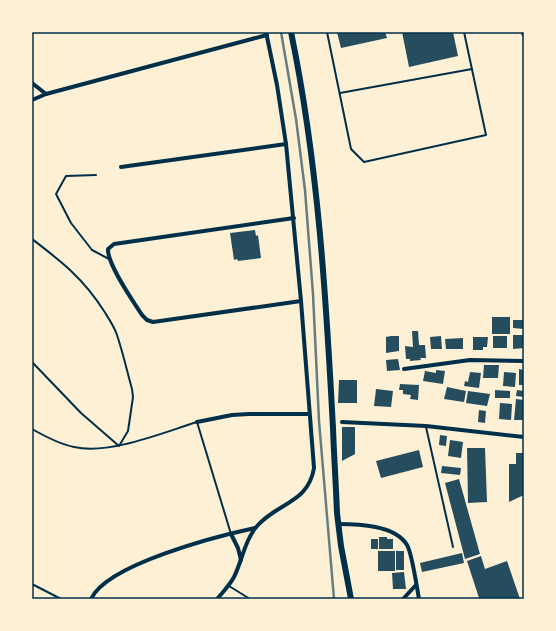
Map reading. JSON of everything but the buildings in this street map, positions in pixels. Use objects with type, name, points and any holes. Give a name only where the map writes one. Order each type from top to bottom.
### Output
[{"type":"main road","points":[[291,32],[309,142],[323,262],[338,524],[351,599]]},
{"type":"street","points":[[32,100],[46,94],[267,34],[286,144],[294,218],[314,461],[311,480],[300,495],[269,514],[255,528],[229,586],[217,599]]},
{"type":"street","points":[[32,83],[46,94]]},
{"type":"street","points":[[121,166],[286,144]]},
{"type":"street","points":[[294,218],[114,244],[108,250],[109,259],[142,315],[147,320],[153,322],[301,301]]},
{"type":"street","points":[[404,369],[470,360],[524,361]]},
{"type":"street","points":[[197,422],[232,415],[309,414]]},
{"type":"street","points":[[342,422],[426,426],[524,437]]},
{"type":"street","points":[[338,524],[374,527],[395,534],[401,538],[409,547],[419,599]]},
{"type":"street","points":[[91,599],[101,586],[122,572],[161,556],[255,528]]},
{"type":"street","points":[[231,534],[238,548],[241,560]]},
{"type":"street","points":[[403,599],[416,585]]},
{"type":"lane","points":[[327,32],[352,149],[364,162],[486,135],[464,32]]},
{"type":"lane","points":[[340,94],[472,69]]},
{"type":"lane","points":[[96,175],[66,176],[56,194],[71,223],[92,250],[109,259]]},
{"type":"lane","points":[[32,239],[68,266],[80,279],[98,301],[117,335],[133,397],[128,431],[119,446]]},
{"type":"lane","points":[[32,362],[81,413],[119,446]]},
{"type":"lane","points":[[32,429],[61,444],[75,448],[89,449],[119,446],[197,422],[231,534]]},
{"type":"lane","points":[[426,426],[453,547]]},
{"type":"lane","points":[[32,584],[61,599]]},
{"type":"lane","points":[[229,586],[250,599]]},
{"type":"railway","points":[[281,32],[296,119],[305,190],[313,294],[319,421],[334,599]]}]
